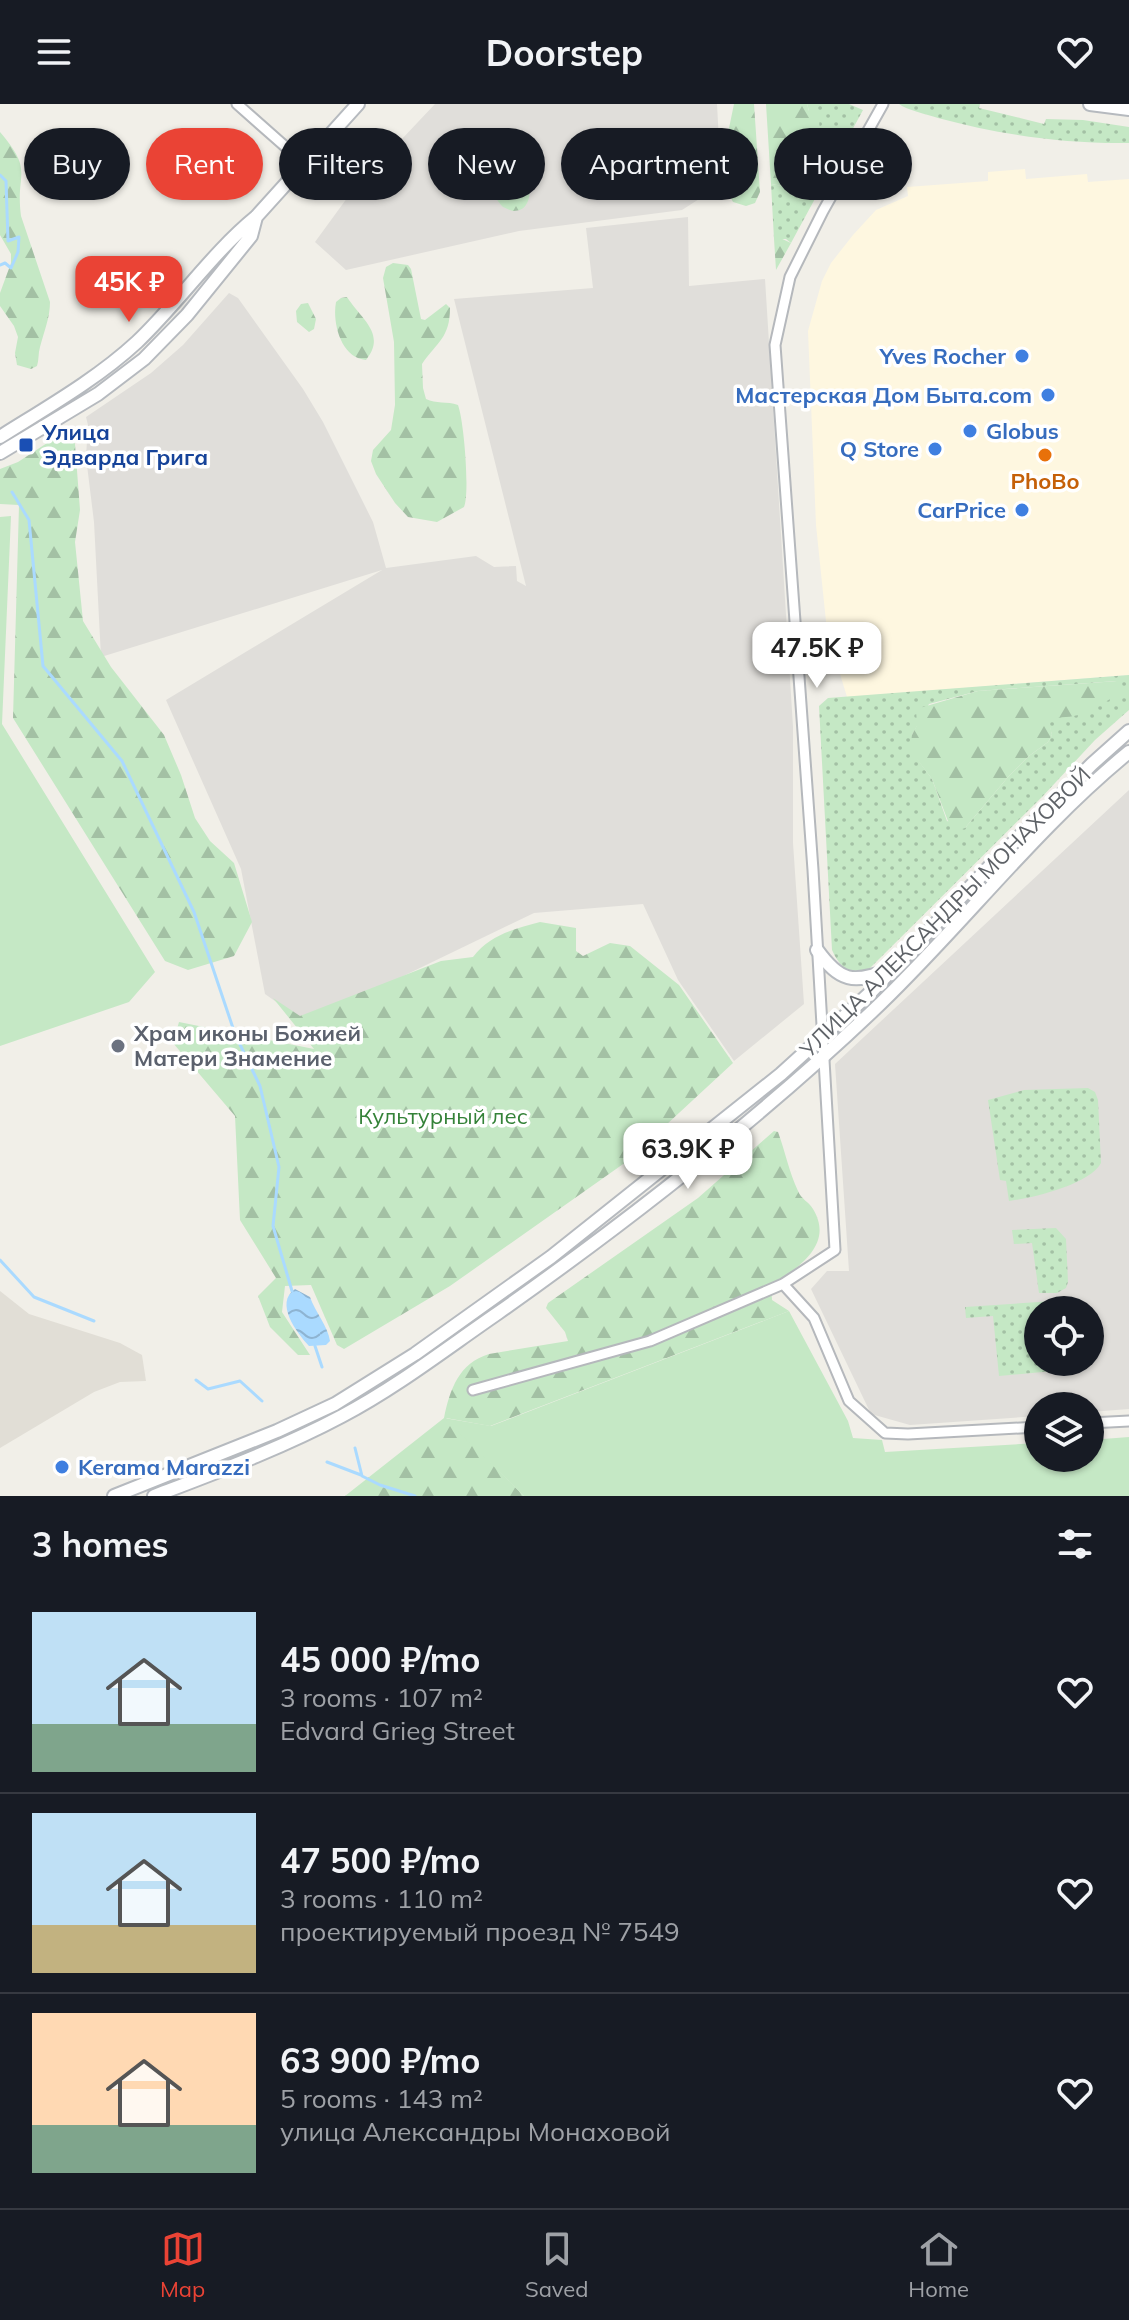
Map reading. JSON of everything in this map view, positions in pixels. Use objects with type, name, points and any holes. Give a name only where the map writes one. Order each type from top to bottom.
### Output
[{"type":"main road","points":[[337,128],[358,104]]},
{"type":"main road","points":[[1090,104],[1129,109]]},
{"type":"main road","points":[[0,437],[134,344],[279,192]]},
{"type":"main road","points":[[0,453],[98,394],[144,359],[187,315],[251,236],[256,217]]},
{"type":"main road","points":[[1092,764],[1129,721]]},
{"type":"main road","name":"УЛИЦА АЛЕКСАНДРЫ МОНАХОВОЙ","points":[[114,1496],[277,1431],[360,1390],[551,1257],[745,1104],[822,1037],[1092,764],[1129,731]]},
{"type":"main road","name":"УЛИЦА АЛЕКСАНДРЫ МОНАХОВОЙ","points":[[154,1496],[312,1431],[367,1402],[560,1268],[754,1115],[823,1055],[898,985],[1004,872],[1129,752]]},
{"type":"main road","points":[[817,950],[829,966],[849,979],[868,978],[892,969]]},
{"type":"street","points":[[237,104],[279,141]]},
{"type":"street","points":[[473,1390],[650,1341],[783,1284],[835,1250],[775,345],[790,277],[883,104]]},
{"type":"street","points":[[783,1284],[814,1318],[849,1401],[885,1433],[1024,1428]]},
{"type":"street","points":[[1104,1422],[1129,1421]]},
{"type":"shaded area","points":[[435,104],[717,104],[718,128],[561,128],[561,200],[698,200],[682,210],[519,231],[346,270],[315,242],[346,200],[412,200],[412,128]]},
{"type":"shaded area","name":"Globus","points":[[1025,169],[1026,179],[1087,174],[1088,182],[1129,179],[1129,675],[847,697],[827,631],[816,525],[808,331],[822,281],[831,263],[876,210],[899,200],[912,200],[912,187],[988,181],[988,172]]},
{"type":"shaded area","points":[[688,217],[689,286],[765,279],[793,727],[793,843],[804,1004],[734,1061],[678,980],[643,904],[534,913],[306,1023],[265,994],[241,869],[166,700],[382,570],[101,657],[94,522],[86,457],[86,417],[151,373],[183,345],[229,293],[238,298],[323,422],[373,522],[386,568],[476,556],[494,567],[516,566],[517,581],[526,586],[454,299],[593,288],[586,228]]},
{"type":"shaded area","points":[[1129,790],[1129,1409],[1104,1411],[1104,1392],[1024,1392],[1024,1417],[910,1425],[871,1414],[811,1289],[827,1271],[849,1271],[835,1064]]},
{"type":"shaded area","points":[[0,1291],[29,1314],[120,1343],[142,1355],[146,1381],[120,1382],[94,1392],[0,1448]]},
{"type":"green space","points":[[734,104],[754,104],[756,128],[729,128]]},
{"type":"green space","points":[[766,104],[807,104],[809,111],[816,110],[819,128],[774,128],[774,184],[771,184]]},
{"type":"green space","points":[[807,104],[849,104],[863,110],[853,128],[805,128],[809,111]]},
{"type":"green space","points":[[899,104],[980,104],[979,108],[1044,124],[1046,119],[1083,120],[1129,127],[1129,143],[1081,142],[1009,134],[938,118]]},
{"type":"green space","points":[[0,132],[20,165],[21,216],[50,302],[37,366],[31,369],[17,365],[15,353],[18,337],[0,306],[0,293],[11,263],[11,254],[0,235]]},
{"type":"green space","points":[[771,184],[774,184],[774,200],[814,200],[791,243],[786,239],[774,239]]},
{"type":"green space","points":[[498,200],[528,200],[523,208],[514,211],[503,207]]},
{"type":"green space","points":[[732,200],[756,200],[746,206]]},
{"type":"green space","points":[[778,237],[791,243],[776,270],[774,239]]},
{"type":"green space","points":[[393,263],[408,265],[411,269],[421,319],[425,320],[446,304],[450,308],[448,326],[442,339],[422,364],[423,388],[426,399],[458,405],[464,441],[466,499],[464,507],[437,522],[408,517],[395,503],[371,461],[373,450],[391,430],[395,405],[394,342],[383,278],[386,267]]},
{"type":"green space","points":[[347,297],[373,334],[372,351],[366,360],[350,353],[337,329],[336,302]]},
{"type":"green space","points":[[308,303],[316,319],[314,329],[309,332],[297,322],[296,311],[301,304]]},
{"type":"green space","points":[[67,430],[75,444],[80,510],[75,542],[83,621],[111,667],[164,735],[195,818],[210,841],[234,863],[252,922],[234,956],[188,970],[165,961],[13,718],[19,505],[0,504],[0,469],[18,462]]},
{"type":"green space","points":[[11,516],[2,724],[155,972],[129,1002],[0,1046],[0,517]]},
{"type":"green space","points":[[1129,675],[1129,710],[1095,740],[868,970],[855,972],[846,969],[832,950],[819,706],[828,698]],"holes":[[[1117,681],[1047,716],[1052,735],[1048,742],[1008,777],[965,828],[947,821],[932,779],[918,760],[912,735],[929,704],[978,691]]]},
{"type":"green space","points":[[1118,681],[1122,687],[1120,693],[1094,709],[1069,717],[1048,716],[1052,735],[1048,742],[1008,777],[965,828],[957,831],[951,829],[932,779],[910,750],[917,725],[916,709],[978,691]]},
{"type":"green space","name":"Культурный лес","points":[[540,922],[576,928],[576,951],[583,956],[610,943],[630,946],[679,985],[733,1063],[626,1162],[450,1286],[344,1349],[337,1345],[311,1285],[285,1286],[282,1312],[310,1355],[298,1355],[270,1327],[258,1296],[276,1278],[240,1220],[235,1116],[173,1043],[179,1022],[314,1049],[273,998],[300,1016],[441,961],[473,957],[495,938]]},
{"type":"green space","points":[[1088,1088],[1095,1092],[1098,1100],[1101,1163],[1095,1171],[1073,1184],[1009,1201],[1006,1181],[1000,1180],[988,1100],[1024,1090]]},
{"type":"green space","points":[[774,1131],[778,1132],[799,1194],[819,1222],[816,1245],[810,1254],[771,1285],[772,1300],[789,1311],[490,1426],[446,1418],[524,1496],[345,1496],[444,1418],[453,1387],[470,1364],[489,1354],[568,1341],[565,1332],[546,1308],[548,1303],[698,1198]]},
{"type":"green space","points":[[1056,1228],[1066,1239],[1068,1282],[1066,1288],[1057,1293],[1039,1293],[1032,1243],[1014,1244],[1012,1230]]},
{"type":"green space","points":[[1024,1303],[1024,1374],[999,1376],[993,1316],[966,1318],[965,1307]]},
{"type":"green space","points":[[789,1311],[848,1421],[853,1438],[882,1440],[885,1452],[1024,1444],[1024,1472],[1104,1472],[1104,1439],[1129,1437],[1129,1496],[524,1496],[444,1418],[491,1426]]},
{"type":"water","points":[[295,1289],[310,1297],[329,1335],[330,1341],[326,1345],[309,1346],[294,1326],[287,1302]]},
{"type":"waterway","points":[[0,175],[6,181],[8,241],[19,237],[18,252],[11,268],[5,263],[0,265]]},
{"type":"waterway","points":[[12,492],[29,520],[43,666],[122,761],[194,912],[235,1034],[260,1086],[279,1167],[273,1226],[292,1291]]},
{"type":"waterway","points":[[0,1260],[34,1297],[94,1321]]},
{"type":"waterway","points":[[315,1346],[322,1367]]},
{"type":"waterway","points":[[196,1380],[208,1389],[240,1381],[262,1401]]},
{"type":"waterway","points":[[355,1448],[362,1476],[415,1496]]},
{"type":"waterway","points":[[327,1462],[361,1475]]},
{"type":"place","name":"Yves Rocher","points":[[1022,356]]},
{"type":"place","name":"Мастерская Дом Быта.com","points":[[1048,395]]},
{"type":"place","name":"Globus","points":[[970,431]]},
{"type":"place","name":"Улица Эдварда Грига","points":[[26,445]]},
{"type":"place","name":"Q Store","points":[[935,449]]},
{"type":"place","name":"PhoBo","points":[[1045,455]]},
{"type":"place","name":"CarPrice","points":[[1022,510]]},
{"type":"place","name":"Храм иконы Божией Матери Знамение","points":[[118,1046]]},
{"type":"place","name":"Kerama Marazzi","points":[[62,1467]]}]
